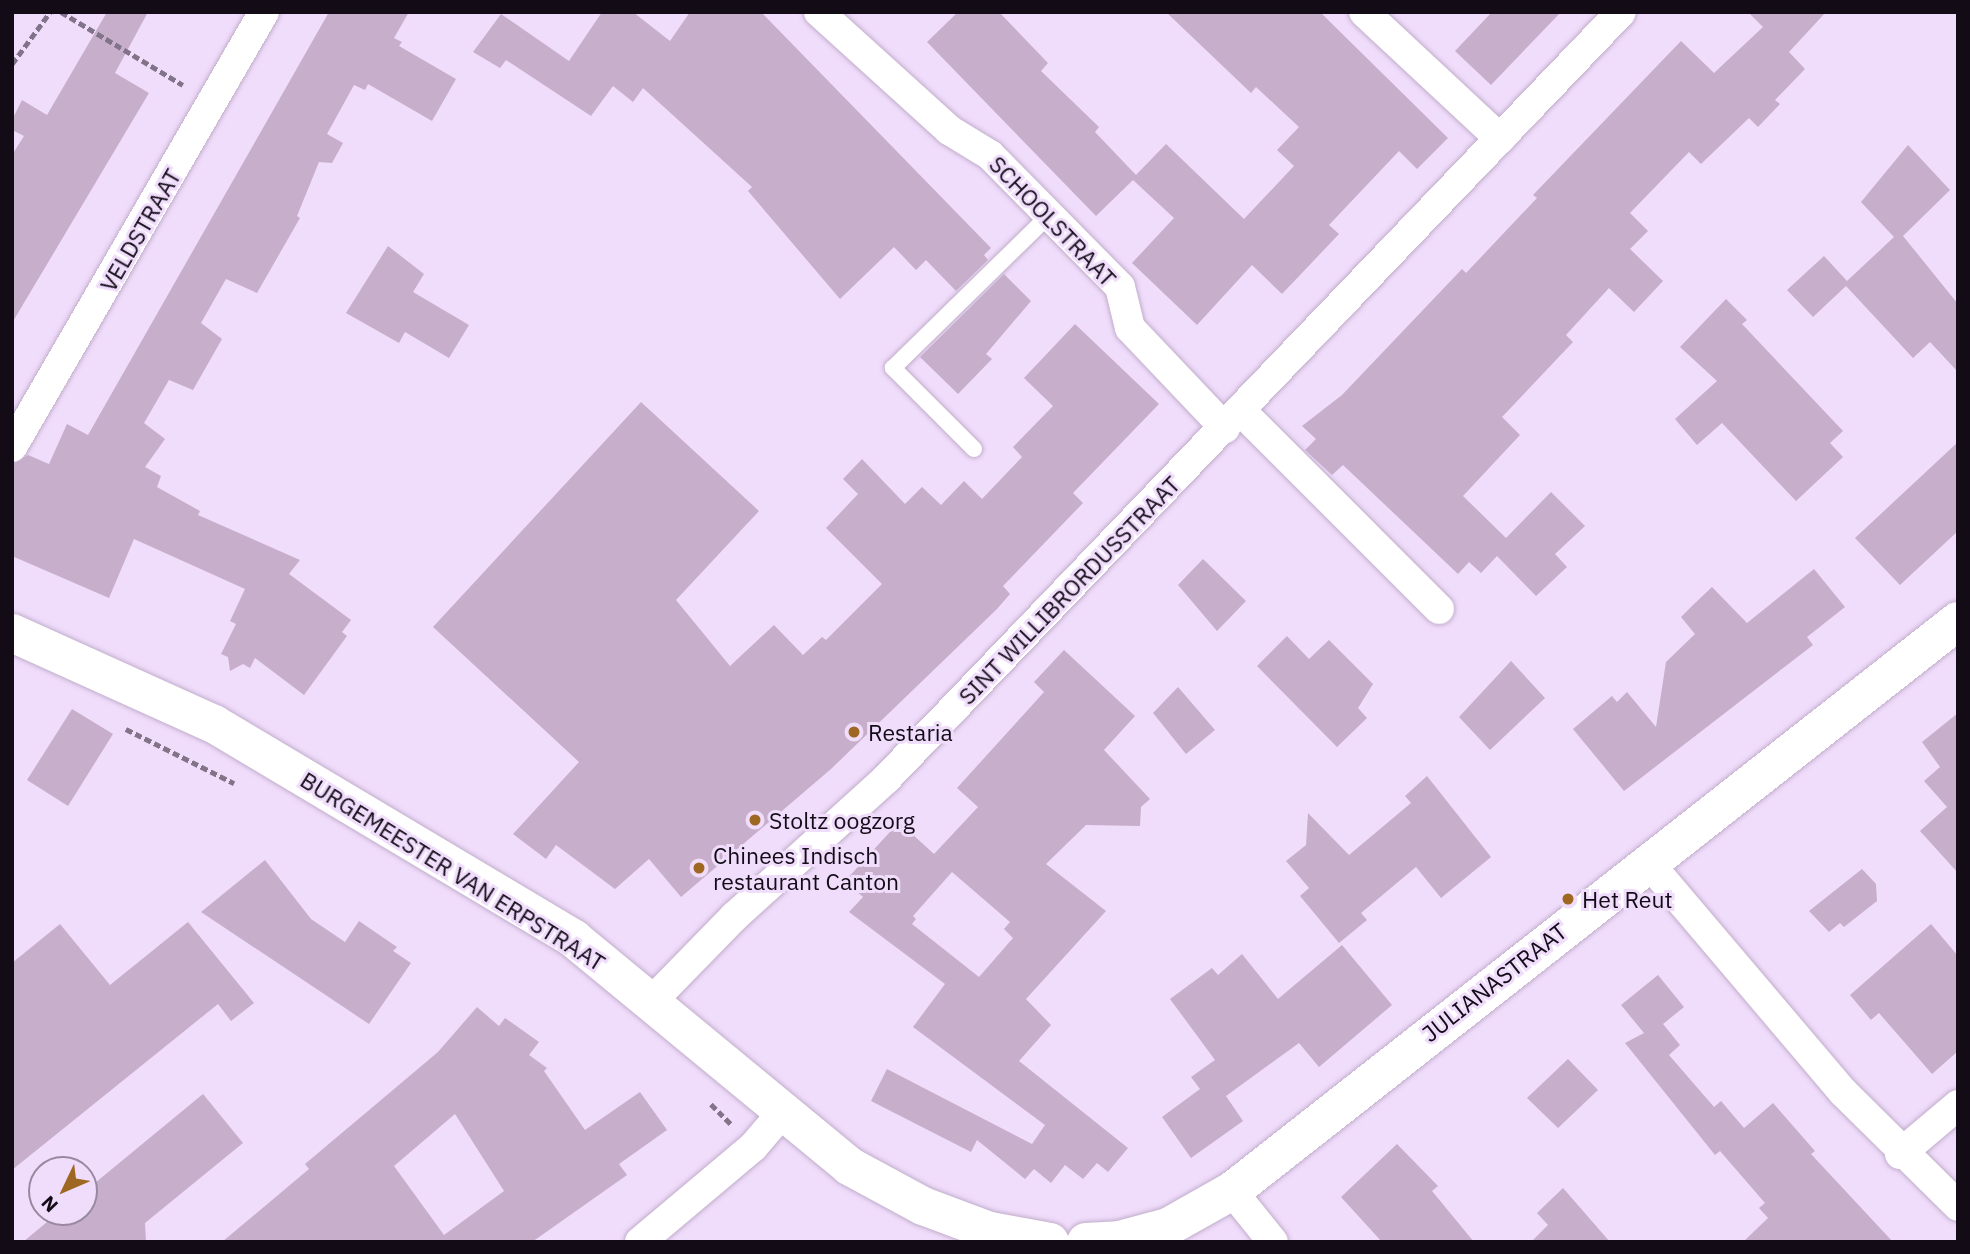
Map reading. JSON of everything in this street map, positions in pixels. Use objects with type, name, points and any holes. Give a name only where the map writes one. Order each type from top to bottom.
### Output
[{"type":"street","name":"VELDSTRAAT","points":[[12,447],[264,12]]},
{"type":"street","name":"SCHOOLSTRAAT","points":[[819,12],[949,130],[990,155],[1120,287],[1130,328],[1233,419]]},
{"type":"street","points":[[1364,12],[1500,139]]},
{"type":"street","name":"SINT WILLIBRORDUSSTRAAT","points":[[653,1000],[735,916],[886,779],[1621,12]]},
{"type":"street","points":[[1233,419],[1439,609]]},
{"type":"street","name":"JULIANASTRAAT","points":[[1232,1191],[1647,860],[1958,621]]},
{"type":"street","name":"BURGEMEESTER VAN ERPSTRAAT","points":[[12,633],[214,724],[574,939],[653,1000],[782,1113],[849,1166],[923,1206],[990,1231],[1050,1242]]},
{"type":"street","points":[[1647,860],[1900,1154],[1958,1206]]},
{"type":"street","points":[[1900,1154],[1958,1105]]},
{"type":"street","points":[[640,1242],[753,1147],[782,1113]]},
{"type":"street","points":[[1086,1242],[1119,1240],[1168,1227],[1232,1191],[1273,1242]]},
{"type":"lane","points":[[974,449],[893,368],[1048,216]]},
{"type":"path","points":[[12,64],[50,12]]},
{"type":"path","points":[[61,12],[186,87]]},
{"type":"path","points":[[113,722],[236,784]]},
{"type":"path","points":[[707,1100],[753,1147]]},
{"type":"building","points":[[107,12],[148,12],[115,73],[149,93],[12,323],[12,155],[24,136],[12,130],[12,120],[22,100],[47,115]]},
{"type":"building","points":[[329,12],[409,12],[394,38],[402,42],[399,46],[456,79],[432,121],[368,84],[365,90],[354,85],[327,134],[343,143],[332,163],[319,162],[297,216],[300,218],[257,293],[226,279],[201,323],[222,339],[193,390],[169,380],[144,423],[165,439],[145,467],[161,476],[157,487],[200,511],[198,515],[300,560],[289,574],[351,620],[342,632],[347,636],[304,695],[255,658],[250,668],[243,664],[230,671],[228,657],[221,654],[236,624],[230,621],[245,589],[134,539],[109,598],[12,556],[12,464],[28,455],[49,464],[67,424],[88,435]]},
{"type":"building","points":[[602,12],[633,12],[670,41],[690,12],[761,12],[991,248],[984,255],[988,260],[956,291],[926,260],[916,270],[894,247],[840,299],[748,191],[752,187],[643,88],[633,102],[613,86],[591,116],[506,60],[500,68],[473,52],[501,14],[569,61]]},
{"type":"building","points":[[958,12],[999,12],[1048,63],[1041,71],[1099,127],[1095,132],[1136,175],[1166,144],[1244,219],[1294,166],[1277,150],[1299,127],[1256,87],[1251,93],[1166,12],[1320,12],[1448,138],[1417,169],[1399,151],[1329,225],[1339,234],[1282,294],[1252,265],[1197,325],[1132,263],[1174,218],[1133,180],[1096,216],[927,42]]},
{"type":"building","points":[[1492,12],[1561,12],[1491,85],[1455,51]]},
{"type":"building","points":[[1748,12],[1826,12],[1789,52],[1805,69],[1775,100],[1780,104],[1758,127],[1749,118],[1701,164],[1689,152],[1630,213],[1648,231],[1630,249],[1663,281],[1634,312],[1609,288],[1566,335],[1573,342],[1502,417],[1520,435],[1463,496],[1506,538],[1551,492],[1585,526],[1555,554],[1567,567],[1536,596],[1497,556],[1481,573],[1469,562],[1458,574],[1343,465],[1332,475],[1305,450],[1316,439],[1302,426],[1342,395],[1462,269],[1466,273],[1537,198],[1533,195],[1681,41],[1714,73],[1763,27]]},
{"type":"building","points":[[1908,145],[1950,190],[1903,236],[1958,304],[1958,372],[1930,342],[1913,358],[1846,286],[1813,317],[1787,290],[1824,256],[1847,281],[1894,237],[1861,202]]},
{"type":"building","points":[[388,246],[424,274],[413,292],[469,325],[449,358],[405,332],[399,343],[346,313]]},
{"type":"building","points":[[1004,274],[1031,301],[986,354],[992,359],[958,394],[920,357]]},
{"type":"building","points":[[1726,299],[1747,320],[1742,324],[1843,431],[1830,443],[1843,457],[1796,501],[1722,423],[1697,445],[1675,419],[1717,381],[1680,347]]},
{"type":"building","points":[[1075,324],[1159,404],[1073,493],[1083,503],[1003,586],[1010,594],[997,609],[831,769],[681,897],[649,859],[615,889],[556,845],[546,859],[513,834],[579,762],[433,627],[641,402],[759,511],[676,600],[730,666],[774,625],[803,655],[822,637],[826,640],[882,584],[826,528],[858,494],[843,479],[862,459],[905,504],[922,487],[941,505],[964,481],[982,499],[1022,457],[1013,447],[1053,406],[1024,378]]},
{"type":"building","points":[[1958,442],[1958,531],[1900,585],[1855,538]]},
{"type":"building","points":[[1203,559],[1246,601],[1217,631],[1178,585]]},
{"type":"building","points":[[1814,569],[1845,607],[1807,637],[1813,645],[1624,791],[1573,729],[1612,696],[1617,702],[1627,692],[1656,727],[1666,662],[1695,634],[1681,617],[1712,587],[1747,623]]},
{"type":"building","points":[[1287,636],[1309,659],[1329,640],[1373,684],[1358,708],[1367,718],[1337,747],[1257,666]]},
{"type":"building","points":[[1064,650],[1135,716],[1104,750],[1150,799],[1141,807],[1140,826],[1086,825],[1046,864],[1106,911],[1026,999],[1051,1025],[1019,1061],[1128,1148],[1108,1172],[1097,1163],[1083,1179],[1065,1165],[1051,1183],[1034,1169],[1025,1179],[977,1140],[971,1152],[871,1101],[887,1069],[1032,1144],[1045,1125],[913,1027],[945,984],[849,912],[863,897],[845,881],[899,822],[934,854],[978,807],[957,788],[1044,692],[1034,682]],"holes":[[[952,872],[1010,922],[1004,929],[1013,938],[979,977],[912,924],[916,919],[913,916]]]},
{"type":"building","points":[[1511,661],[1545,698],[1490,750],[1459,717]]},
{"type":"building","points":[[1178,687],[1215,730],[1186,754],[1153,713]]},
{"type":"building","points":[[72,709],[113,734],[68,806],[27,780]]},
{"type":"building","points":[[1958,713],[1958,873],[1920,831],[1947,807],[1924,781],[1940,767],[1922,742]]},
{"type":"building","points":[[1427,776],[1491,857],[1441,898],[1416,867],[1361,913],[1367,920],[1339,943],[1300,896],[1309,888],[1286,861],[1306,845],[1308,813],[1349,855],[1411,803],[1405,796]]},
{"type":"building","points":[[265,860],[311,919],[345,942],[359,921],[397,947],[393,951],[411,963],[369,1024],[201,912]]},
{"type":"building","points":[[1862,869],[1876,884],[1877,901],[1844,927],[1840,923],[1829,932],[1809,911]]},
{"type":"building","points":[[188,922],[254,1003],[231,1021],[218,1004],[12,1170],[12,963],[60,924],[110,985]]},
{"type":"building","points":[[1931,924],[1958,956],[1958,1051],[1932,1074],[1879,1013],[1871,1020],[1850,995]]},
{"type":"building","points":[[1342,945],[1392,1005],[1319,1067],[1299,1043],[1226,1096],[1243,1121],[1191,1158],[1162,1117],[1200,1089],[1191,1077],[1215,1060],[1170,999],[1212,968],[1218,975],[1242,954],[1278,999]]},
{"type":"building","points":[[1658,975],[1684,1007],[1663,1024],[1680,1045],[1669,1055],[1714,1107],[1721,1101],[1744,1128],[1773,1103],[1815,1151],[1811,1154],[1893,1242],[1743,1242],[1768,1218],[1759,1208],[1765,1203],[1720,1151],[1715,1155],[1625,1043],[1644,1033],[1621,1005]]},
{"type":"building","points":[[477,1007],[499,1026],[505,1018],[539,1042],[529,1055],[547,1068],[544,1071],[585,1130],[640,1092],[667,1130],[619,1164],[627,1175],[532,1242],[222,1242],[309,1169],[305,1164],[438,1052]],"holes":[[[455,1114],[504,1191],[444,1235],[394,1166]]]},
{"type":"building","points":[[1568,1059],[1598,1090],[1558,1128],[1527,1098]]},
{"type":"building","points":[[203,1094],[243,1143],[145,1223],[146,1242],[23,1242],[42,1226],[98,1226],[98,1180]]},
{"type":"building","points":[[1397,1144],[1438,1186],[1432,1191],[1474,1242],[1382,1242],[1341,1197]]},
{"type":"building","points":[[1563,1188],[1610,1242],[1531,1242],[1548,1225],[1537,1213]]},
{"type":"place","name":"Restaria","points":[[854,732]]},
{"type":"place","name":"Stoltz oogzorg","points":[[755,820]]},
{"type":"place","name":"Chinees Indisch restaurant Canton","points":[[699,868]]},
{"type":"place","name":"Het Reut","points":[[1568,899]]}]
